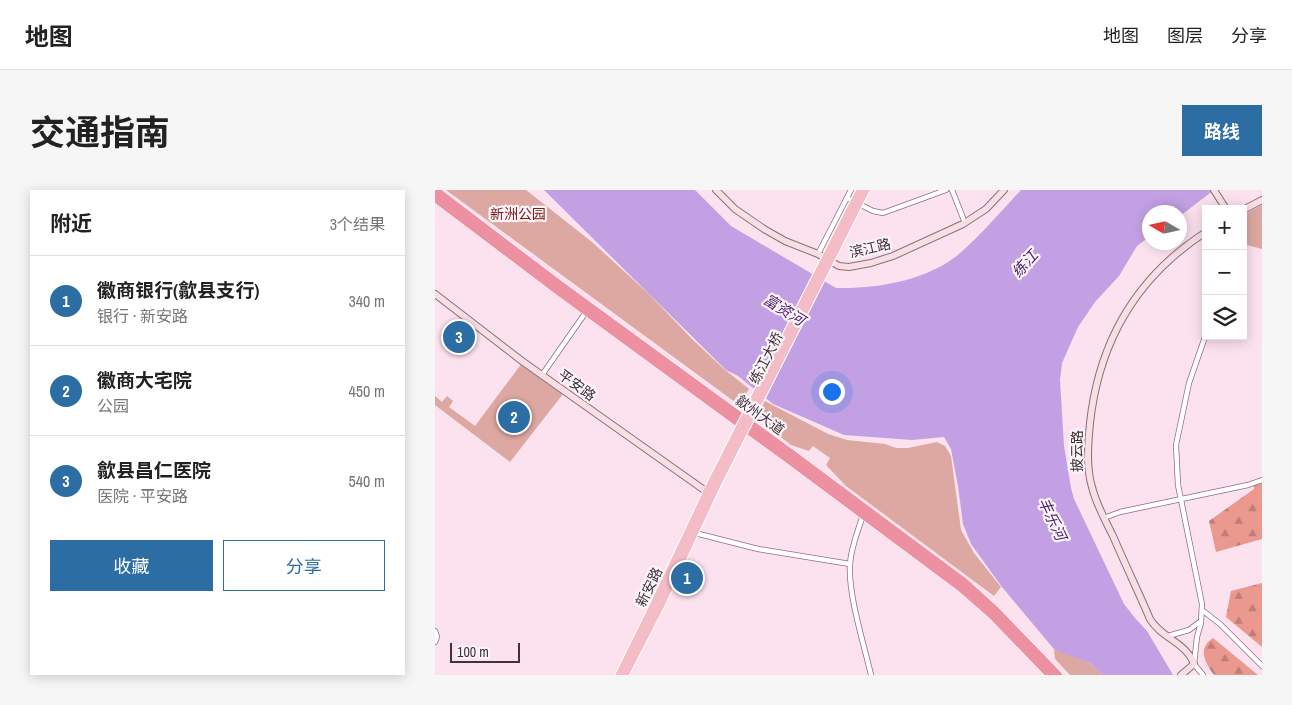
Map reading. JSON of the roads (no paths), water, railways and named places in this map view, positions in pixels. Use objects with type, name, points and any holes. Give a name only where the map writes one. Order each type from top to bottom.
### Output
[{"type":"highway","name":"歙州大道","points":[[435,190],[964,582],[996,610],[1058,675]]},
{"type":"highway","name":"歙州大道","points":[[435,198],[586,312],[974,598],[1050,675]]},
{"type":"main road","name":"练江大桥","points":[[715,483],[860,190]]},
{"type":"main road","name":"练江大桥","points":[[715,483],[867,190]]},
{"type":"main road","name":"新安路","points":[[619,675],[655,604],[707,492],[715,483]]},
{"type":"main road","name":"新安路","points":[[625,675],[695,532],[715,483]]},
{"type":"street","name":"滨江路","points":[[716,190],[735,209],[764,229],[797,247],[818,254],[839,266],[871,263],[903,252],[965,223],[986,209],[1004,190]]},
{"type":"street","points":[[818,254],[851,190]]},
{"type":"street","points":[[847,198],[873,211],[883,213],[946,190]]},
{"type":"street","points":[[952,190],[965,223]]},
{"type":"street","points":[[1214,190],[1223,205]]},
{"type":"street","points":[[1247,208],[1262,200]]},
{"type":"street","name":"披云路","points":[[1202,235],[1169,258],[1142,289],[1121,320],[1105,356],[1093,402],[1088,454],[1092,487],[1104,518],[1151,619],[1166,637],[1186,650],[1203,675]]},
{"type":"street","name":"平安路","points":[[435,294],[542,375],[707,492]]},
{"type":"street","points":[[542,375],[586,312]]},
{"type":"street","points":[[1182,674],[1194,664],[1202,610],[1181,499],[1176,462],[1177,437],[1189,383],[1204,340]]},
{"type":"street","points":[[1104,518],[1120,512],[1248,485],[1262,480]]},
{"type":"street","points":[[863,515],[851,553],[850,564],[854,601],[871,675]]},
{"type":"street","points":[[695,532],[759,549],[850,564]]},
{"type":"street","points":[[1202,610],[1220,624],[1262,666]]},
{"type":"street","points":[[1166,637],[1189,630],[1201,620]]},
{"type":"street","points":[[435,631],[437,637],[435,642]]},
{"type":"water","points":[[544,190],[695,190],[731,226],[836,288],[858,288],[889,284],[919,276],[947,263],[975,239],[1021,190],[1214,190],[1187,211],[1187,205],[1142,205],[1142,242],[1137,246],[1119,276],[1095,302],[1078,327],[1062,363],[1060,380],[1064,446],[1074,499],[1124,604],[1147,631],[1173,675],[1103,675],[1090,663],[1054,649],[1002,587],[971,544],[963,524],[951,449],[944,437],[912,440],[844,435],[773,404],[738,376],[726,370]]},
{"type":"place","name":"歙县昌仁医院","points":[[459,337]]},
{"type":"place","name":"徽商大宅院","points":[[514,417]]},
{"type":"place","name":"徽商银行(歙县支行)","points":[[687,578]]},
{"type":"park label","name":"新洲公园","points":[[518,214]]},
{"type":"water label","name":"练江","points":[[1025,264]]},
{"type":"water label","name":"富资河","points":[[784,310]]},
{"type":"water label","name":"丰乐河","points":[[1052,519]]}]
